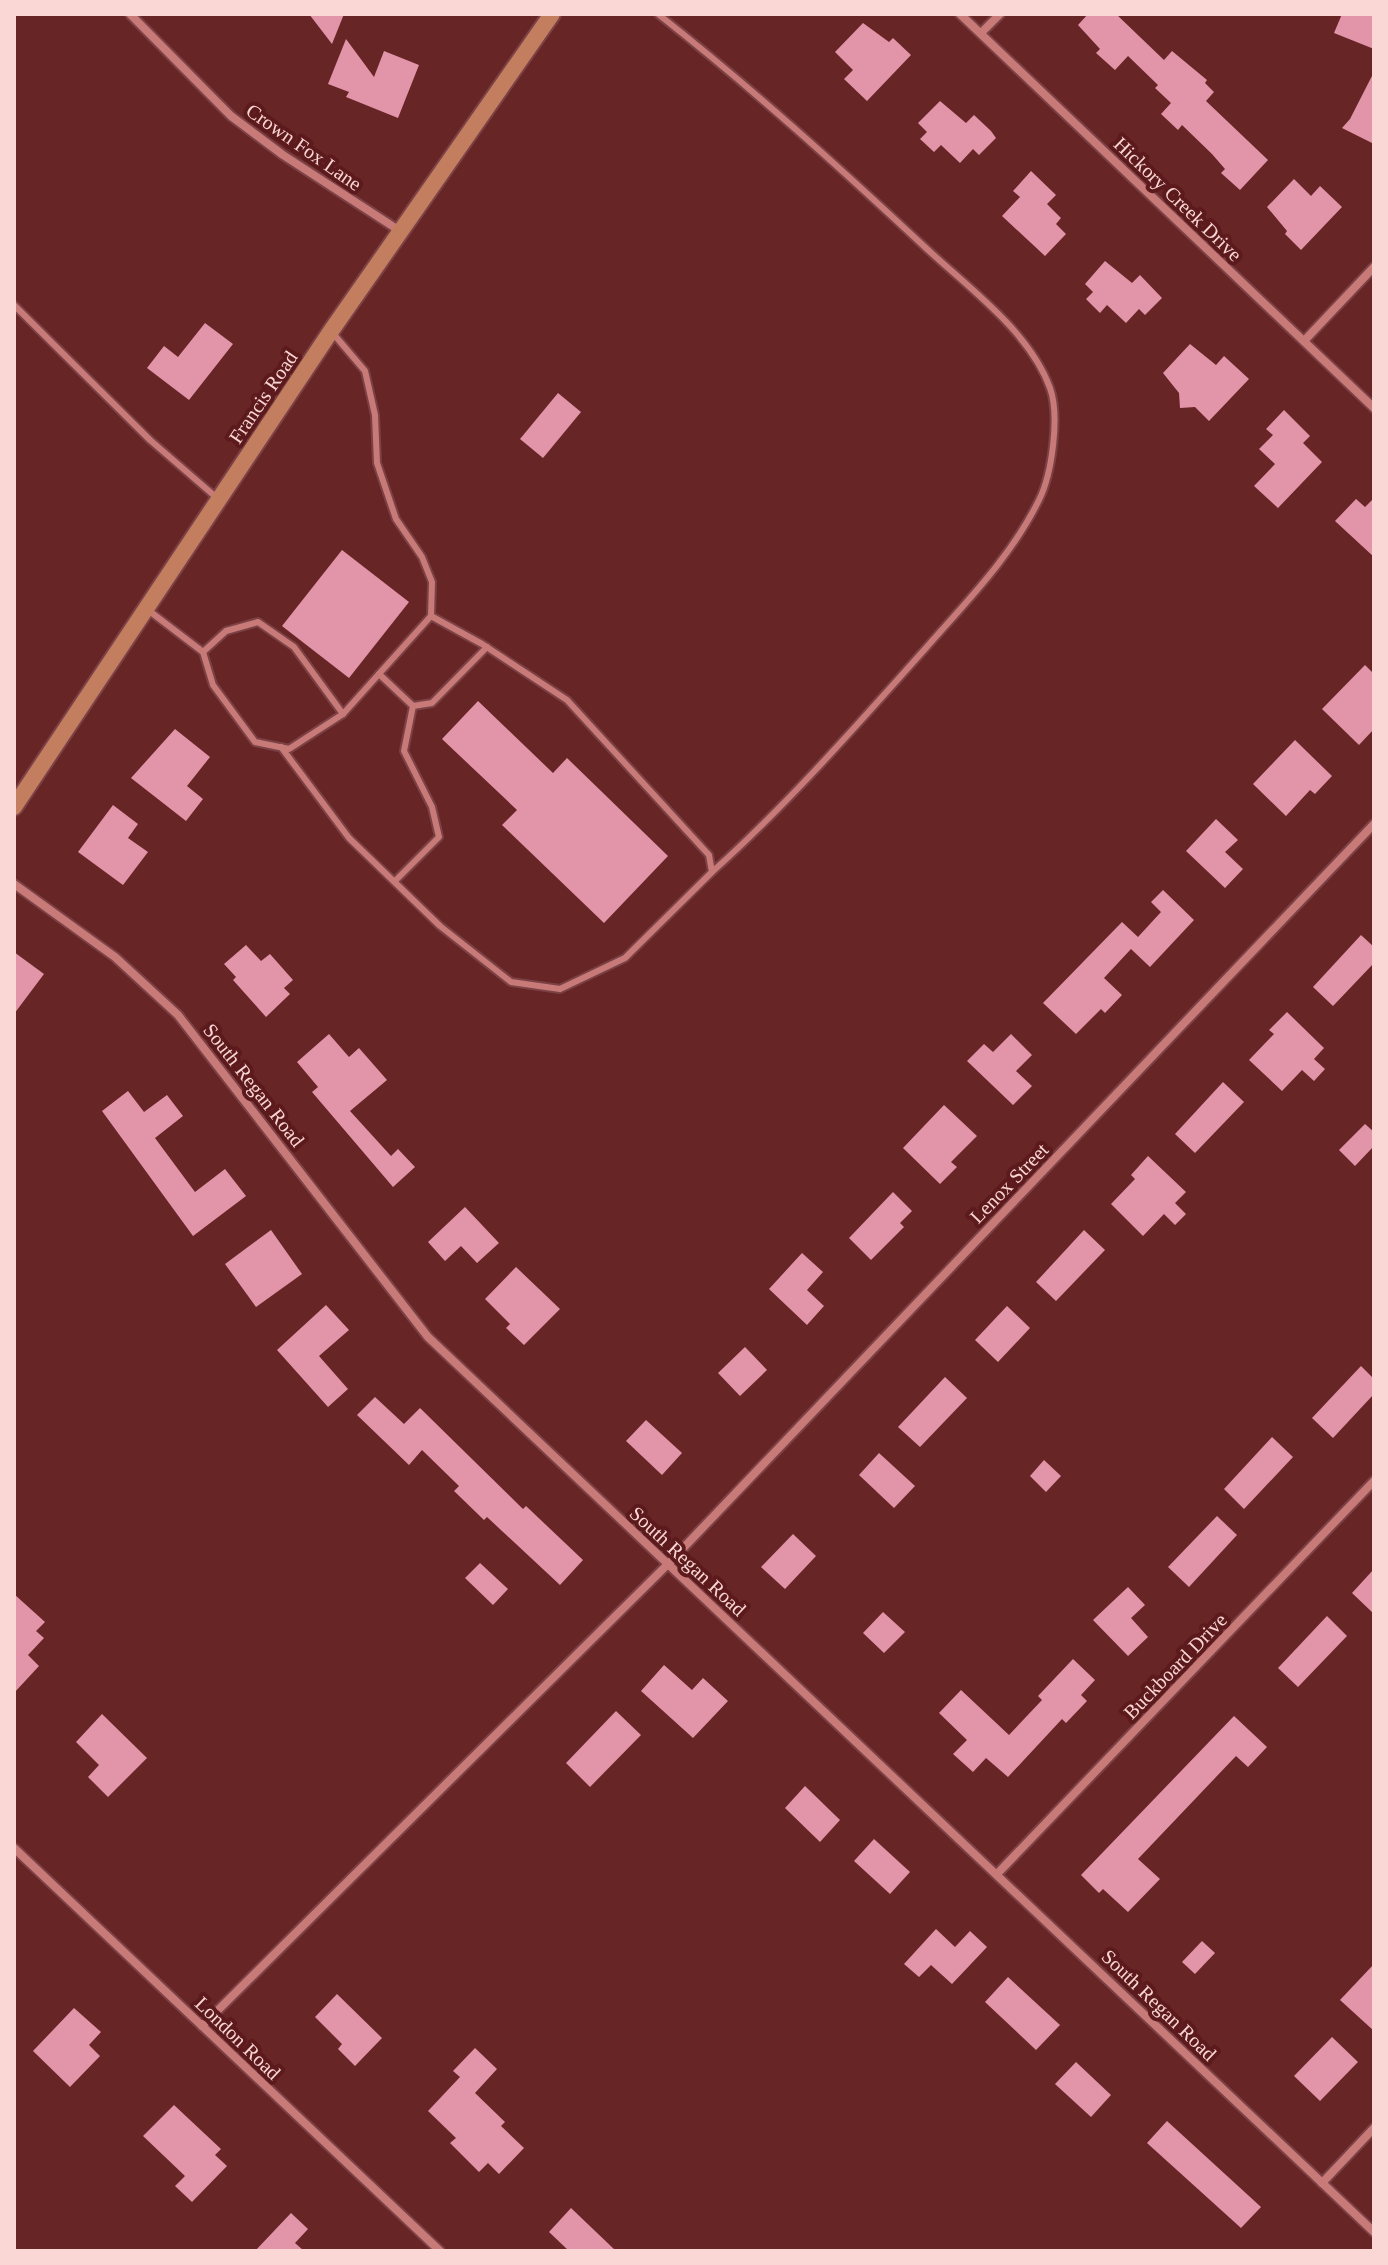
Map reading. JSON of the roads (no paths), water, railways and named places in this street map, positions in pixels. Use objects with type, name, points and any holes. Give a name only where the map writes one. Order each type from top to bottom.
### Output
[{"type":"street","name":"Crown Fox Lane","points":[[130,14],[231,116],[283,155],[400,231]]},
{"type":"street","name":"Francis Road","points":[[14,807],[331,331],[552,14]]},
{"type":"street","name":"Hickory Creek Drive","points":[[960,14],[1374,408]]},
{"type":"street","points":[[981,33],[1000,14]]},
{"type":"street","points":[[1304,341],[1374,267]]},
{"type":"street","name":"Lenox Street","points":[[202,2026],[668,1564],[1374,824]]},
{"type":"street","name":"South Regan Road","points":[[14,884],[115,957],[178,1015],[428,1337],[1374,2232]]},
{"type":"street","name":"Buckboard Drive","points":[[998,1873],[1374,1481]]},
{"type":"street","name":"London Road","points":[[14,1848],[440,2251]]},
{"type":"street","points":[[1322,2183],[1374,2128]]},
{"type":"lane","points":[[281,747],[349,838],[396,880],[440,926],[511,982],[560,989],[625,958],[747,841],[1001,562],[1040,498],[1055,439],[1051,390],[1034,355],[999,317],[820,148],[658,14]]},
{"type":"lane","points":[[14,305],[150,440],[218,499]]},
{"type":"lane","points":[[146,608],[203,652],[213,685],[255,742],[289,749],[343,714],[431,616],[432,582],[422,557],[396,519],[377,463],[375,415],[365,371],[331,331]]},
{"type":"lane","points":[[431,616],[487,647],[567,700],[709,855],[712,872]]},
{"type":"lane","points":[[203,652],[226,631],[258,622],[294,647],[343,714]]},
{"type":"lane","points":[[413,706],[432,703],[487,647]]},
{"type":"lane","points":[[379,674],[413,706]]},
{"type":"lane","points":[[396,880],[439,837],[432,807],[404,751],[413,706]]}]
